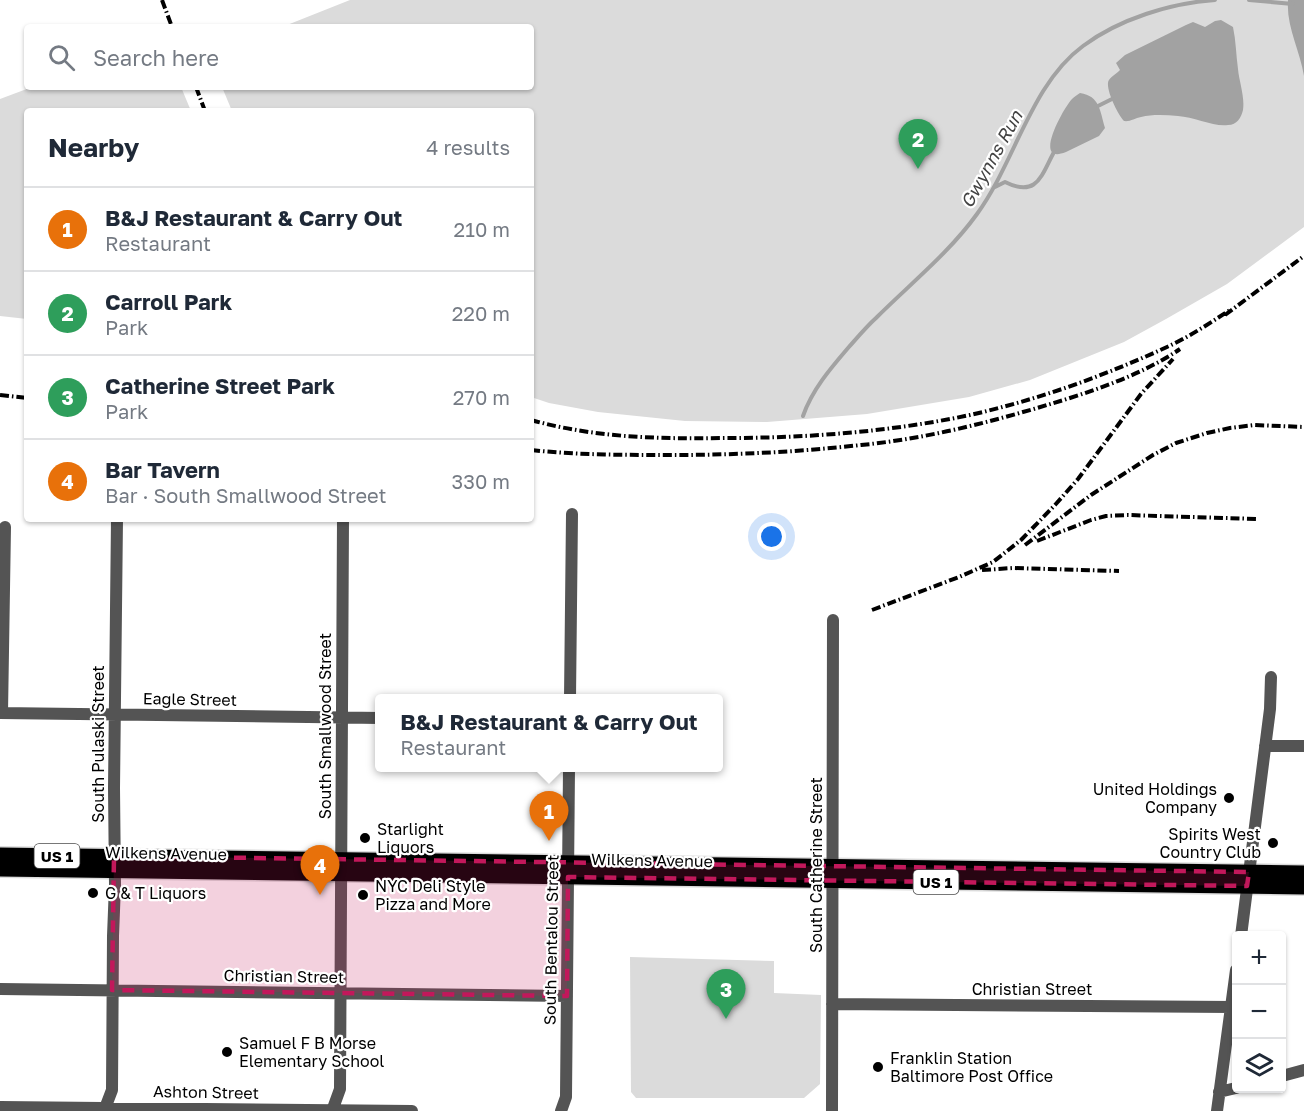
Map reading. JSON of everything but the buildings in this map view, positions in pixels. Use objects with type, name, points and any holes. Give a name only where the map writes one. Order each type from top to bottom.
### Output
[{"type":"main road","name":"Wilkens Avenue","points":[[0,855],[114,863],[832,874],[1248,879],[1304,873]]},
{"type":"main road","name":"Wilkens Avenue","points":[[0,869],[114,863]]},
{"type":"main road","name":"Wilkens Avenue","points":[[1248,879],[1304,887]]},
{"type":"street","points":[[570,694],[572,514]]},
{"type":"street","name":"South Pulaski Street","points":[[104,1110],[112,1090],[117,522]]},
{"type":"street","name":"South Smallwood Street","points":[[332,1111],[340,1089],[343,522]]},
{"type":"street","points":[[1,713],[5,527]]},
{"type":"street","name":"South Catherine Street","points":[[832,1111],[833,620]]},
{"type":"street","points":[[1242,931],[1270,709],[1271,677]]},
{"type":"street","name":"Eagle Street","points":[[1,713],[375,718]]},
{"type":"street","points":[[1265,746],[1304,747]]},
{"type":"street","name":"South Bentalou Street","points":[[561,1111],[566,1097],[569,772]]},
{"type":"street","name":"Christian Street","points":[[0,989],[567,996]]},
{"type":"street","name":"Christian Street","points":[[832,1004],[1232,1007]]},
{"type":"street","points":[[1217,1111],[1232,1007]]},
{"type":"street","points":[[1286,1075],[1304,1070]]},
{"type":"street","points":[[1220,1092],[1232,1089]]},
{"type":"street","name":"Ashton Street","points":[[0,1107],[104,1110],[412,1111]]},
{"type":"highlighted area","points":[[114,856],[1249,872],[1247,886],[568,877],[567,996],[112,990]]},
{"type":"shaded area","points":[[350,0],[1304,0],[1304,227],[1227,284],[1124,342],[1030,380],[969,397],[867,414],[767,422],[685,421],[598,412],[549,403],[534,398],[534,108],[231,108],[223,90],[534,90],[534,24],[290,24]]},
{"type":"shaded area","points":[[1288,0],[1304,0],[1304,76],[1289,20]]},
{"type":"shaded area","points":[[1221,20],[1233,27],[1234,32],[1243,100],[1243,110],[1238,120],[1231,125],[1222,125],[1184,117],[1160,115],[1124,121],[1108,89],[1109,80],[1120,70],[1116,63],[1125,55],[1193,22],[1205,27]]},
{"type":"shaded area","points":[[24,90],[182,90],[190,108],[24,108],[24,319],[0,316],[0,99]]},
{"type":"shaded area","points":[[1080,93],[1092,97],[1098,105],[1105,128],[1099,136],[1066,152],[1056,154],[1051,151],[1050,143],[1057,123],[1068,104]]},
{"type":"shaded area","points":[[630,957],[774,961],[774,993],[821,995],[820,1084],[804,1098],[636,1098],[631,1092]]},
{"type":"waterway","name":"Gwynns Run","points":[[803,416],[816,389],[848,348],[872,321],[942,255],[977,214],[1037,102],[1065,62],[1097,36],[1129,20],[1163,9],[1215,0]]},
{"type":"waterway","name":"Gwynns Run","points":[[1249,0],[1293,4]]},
{"type":"waterway","points":[[1098,106],[1112,99]]},
{"type":"waterway","points":[[995,187],[1005,182],[1016,186],[1031,186],[1037,182],[1054,152]]},
{"type":"railway","points":[[162,0],[171,24]]},
{"type":"railway","points":[[197,90],[204,108]]},
{"type":"railway","points":[[1225,315],[1304,256]]},
{"type":"railway","points":[[534,421],[603,434],[676,438],[817,435],[909,426],[995,409],[1070,386],[1167,347],[1230,310]]},
{"type":"railway","points":[[534,450],[671,455],[766,453],[908,439],[978,424],[1081,394],[1133,375],[1180,349]]},
{"type":"railway","points":[[872,610],[993,562],[1021,540],[1078,479],[1141,394],[1173,359]]},
{"type":"railway","points":[[0,395],[24,398]]},
{"type":"railway","points":[[1025,545],[1091,495],[1176,443],[1230,428],[1254,425],[1304,427]]},
{"type":"railway","points":[[1037,541],[1106,516],[1256,519]]},
{"type":"railway","points":[[982,570],[1013,568],[1119,571]]},
{"type":"place","name":"Carroll Park","points":[[918,169]]},
{"type":"place","name":"United Holdings Company","points":[[1229,798]]},
{"type":"place","name":"Starlight Liquors","points":[[365,838]]},
{"type":"place","name":"B&J Restaurant & Carry Out","points":[[549,841]]},
{"type":"place","name":"Spirits West Country Club","points":[[1273,843]]},
{"type":"place","name":"G & T Liquors","points":[[93,893]]},
{"type":"place","name":"Bar Tavern","points":[[320,895]]},
{"type":"place","name":"NYC Deli Style Pizza and More","points":[[363,895]]},
{"type":"place","name":"Catherine Street Park","points":[[726,1019]]},
{"type":"place","name":"Samuel F B Morse Elementary School","points":[[227,1052]]},
{"type":"place","name":"Franklin Station Baltimore Post Office","points":[[878,1067]]}]
